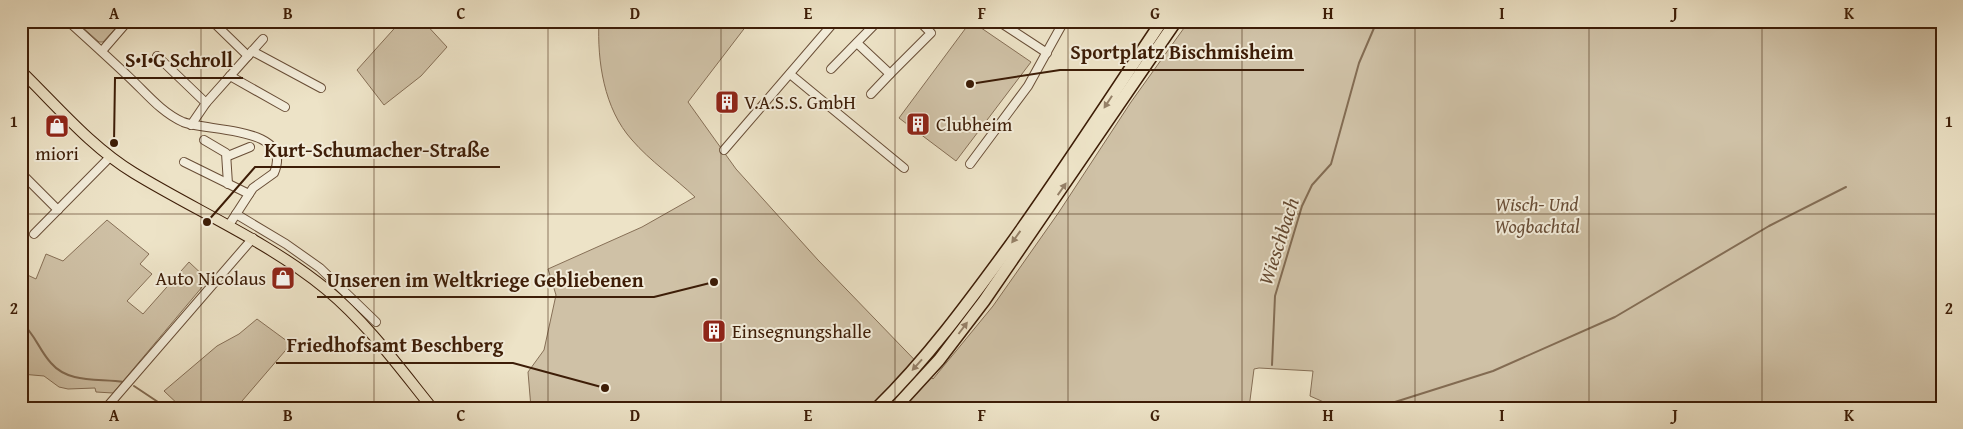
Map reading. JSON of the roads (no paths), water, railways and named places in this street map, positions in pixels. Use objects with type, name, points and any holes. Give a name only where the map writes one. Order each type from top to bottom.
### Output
[{"type":"highway","points":[[895,408],[939,360],[984,301],[1139,65],[1162,21]]},
{"type":"highway","points":[[877,408],[928,352],[975,293],[1139,65],[1176,21]]},
{"type":"main road","points":[[24,78],[110,157],[134,173],[252,238],[302,270],[363,324],[432,408]]},
{"type":"street","points":[[68,21],[160,107],[178,119],[191,124],[253,134],[269,144],[277,159],[274,173],[249,194],[229,225]]},
{"type":"street","points":[[102,51],[128,21]]},
{"type":"street","points":[[212,21],[250,53],[321,88]]},
{"type":"street","points":[[724,150],[835,21]]},
{"type":"street","points":[[831,69],[878,21]]},
{"type":"street","points":[[871,94],[931,33],[919,21]]},
{"type":"street","points":[[998,21],[1047,53]]},
{"type":"street","points":[[1009,29],[1014,21]]},
{"type":"street","points":[[970,164],[1028,86],[1064,21]]},
{"type":"street","points":[[191,124],[206,103],[263,39]]},
{"type":"street","points":[[857,43],[890,74]]},
{"type":"street","points":[[157,56],[206,103]]},
{"type":"street","points":[[790,74],[904,168]]},
{"type":"street","points":[[230,76],[285,107]]},
{"type":"street","points":[[204,140],[223,150],[228,156],[228,184]]},
{"type":"street","points":[[228,156],[250,146]]},
{"type":"street","points":[[34,234],[110,157]]},
{"type":"street","points":[[184,162],[249,194]]},
{"type":"street","points":[[21,173],[58,210]]},
{"type":"street","points":[[236,214],[286,244],[320,268],[373,319],[363,324]]},
{"type":"street","points":[[106,408],[252,238]]},
{"type":"waterway","name":"Wieschbach","points":[[1272,365],[1275,296],[1302,206],[1312,185],[1331,164],[1359,63],[1377,21]]},
{"type":"waterway","points":[[1376,408],[1493,371],[1615,317],[1769,226],[1846,187]]},
{"type":"waterway","points":[[21,322],[58,370],[85,379],[124,382]]},
{"type":"waterway","points":[[134,386],[167,408]]},
{"type":"place","name":"Sportplatz Bischmisheim","points":[[970,84]]},
{"type":"place","name":"V.A.S.S. GmbH","points":[[727,102]]},
{"type":"place","name":"Clubheim","points":[[918,124]]},
{"type":"place","name":"miori","points":[[57,126]]},
{"type":"place","name":"S•I•G Schroll","points":[[114,143]]},
{"type":"place","name":"Kurt-Schumacher-Straße","points":[[207,222]]},
{"type":"place","name":"Auto Nicolaus","points":[[283,278]]},
{"type":"place","name":"Unseren im Weltkriege Gebliebenen","points":[[714,282]]},
{"type":"place","name":"Einsegnungshalle","points":[[714,331]]},
{"type":"place","name":"Friedhofsamt Beschberg","points":[[605,388]]},
{"type":"park label","name":"Wisch- Und Wogbachtal","points":[[1537,215]]}]
